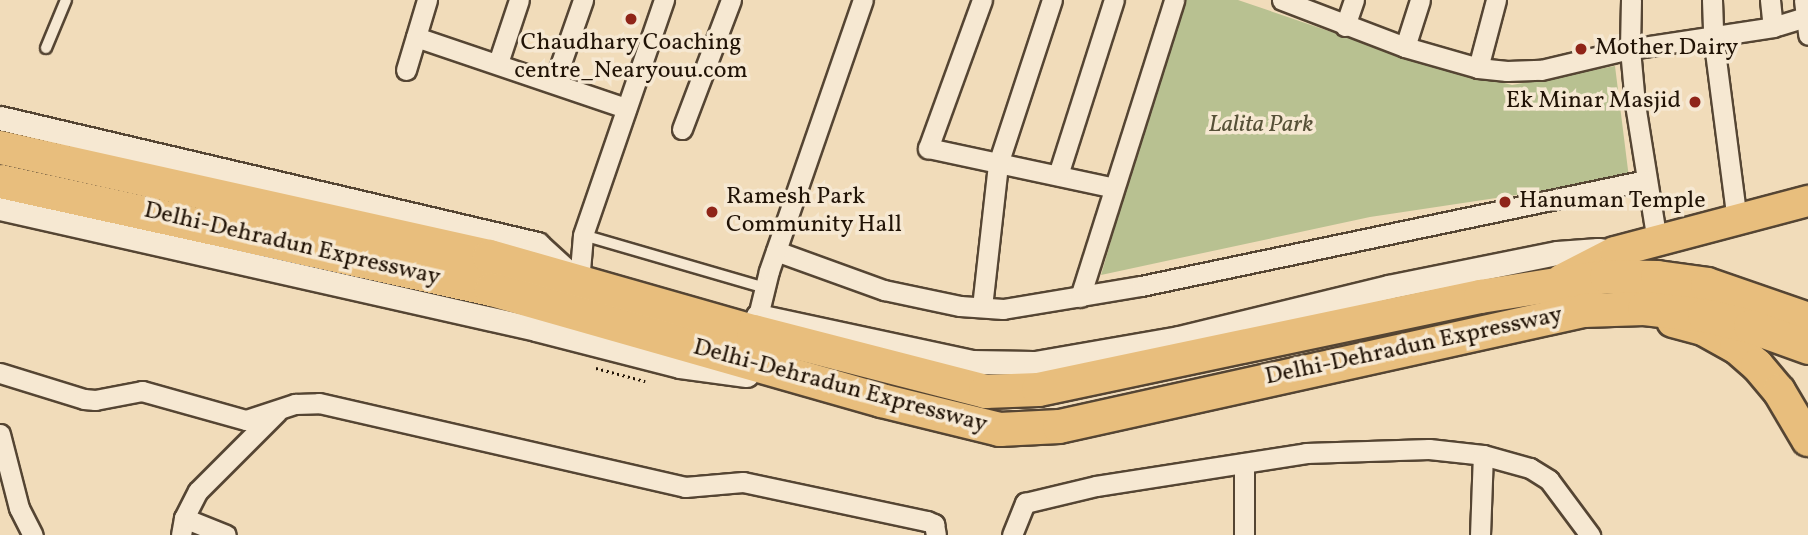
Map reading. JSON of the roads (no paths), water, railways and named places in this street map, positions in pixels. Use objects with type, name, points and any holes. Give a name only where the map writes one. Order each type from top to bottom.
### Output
[{"type":"highway","name":"Delhi-Dehradun Expressway","points":[[0,147],[489,256],[579,282],[755,323],[966,388],[1022,391],[1556,282],[1606,276],[1682,280],[1732,291],[1808,319]]},
{"type":"highway","name":"Delhi-Dehradun Expressway","points":[[0,180],[491,289],[978,425],[1039,429],[1583,310],[1644,308],[1704,315],[1750,326],[1808,347]]},
{"type":"highway","points":[[1583,310],[1678,322],[1703,329],[1736,347],[1757,365],[1779,391],[1808,440]]},
{"type":"main road","points":[[1556,282],[1615,252],[1808,201]]},
{"type":"street","points":[[406,70],[427,0]]},
{"type":"street","points":[[498,63],[519,0]]},
{"type":"street","points":[[554,83],[583,0]]},
{"type":"street","points":[[579,282],[583,235],[664,0]]},
{"type":"street","points":[[682,129],[731,0]]},
{"type":"street","points":[[863,0],[776,251],[755,323],[972,362],[1035,363],[1179,338],[1388,287],[1557,253],[1598,250],[1615,252]]},
{"type":"street","points":[[982,0],[928,148],[1114,188]]},
{"type":"street","points":[[982,307],[998,164],[1052,0]]},
{"type":"street","points":[[1058,175],[1114,0]]},
{"type":"street","points":[[1080,296],[1174,0]]},
{"type":"street","points":[[1345,26],[1353,0]]},
{"type":"street","points":[[1405,47],[1420,0]]},
{"type":"street","points":[[1478,68],[1496,0]]},
{"type":"street","points":[[1631,0],[1630,49],[1646,180],[1657,242]]},
{"type":"street","points":[[1712,0],[1713,36],[1737,220]]},
{"type":"street","points":[[1770,0],[1773,27]]},
{"type":"street","points":[[1285,1],[1405,47],[1478,68],[1541,70],[1630,49],[1773,27],[1806,17]]},
{"type":"street","points":[[416,37],[626,108]]},
{"type":"street","points":[[0,118],[537,244],[579,282]]},
{"type":"street","points":[[776,251],[884,290],[925,300],[1003,309],[1080,296],[1646,180]]},
{"type":"street","points":[[0,208],[523,326],[680,366],[829,385]]},
{"type":"street","points":[[0,373],[89,400],[142,391],[246,420],[296,404],[319,403],[685,487],[733,482],[756,484],[927,521],[934,524],[936,535]]},
{"type":"street","points":[[226,535],[182,526],[198,491],[279,410]]},
{"type":"street","points":[[0,434],[19,508],[33,535]]},
{"type":"street","points":[[1012,535],[1023,505],[1028,502],[1105,484],[1306,453],[1429,449],[1483,456],[1530,468],[1542,475],[1590,535]]},
{"type":"street","points":[[1480,535],[1483,456]]},
{"type":"street","points":[[1244,463],[1244,535]]},
{"type":"lane","points":[[46,48],[66,0]]},
{"type":"lane","points":[[583,235],[765,288]]},
{"type":"place","name":"Chaudhary Coaching centre_Nearyouu.com","points":[[631,19]]},
{"type":"place","name":"Mother Dairy","points":[[1581,49]]},
{"type":"place","name":"Ek Minar Masjid","points":[[1695,102]]},
{"type":"place","name":"Hanuman Temple","points":[[1505,202]]},
{"type":"place","name":"Ramesh Park Community Hall","points":[[712,212]]},
{"type":"park label","name":"Lalita Park","points":[[1261,126]]}]
